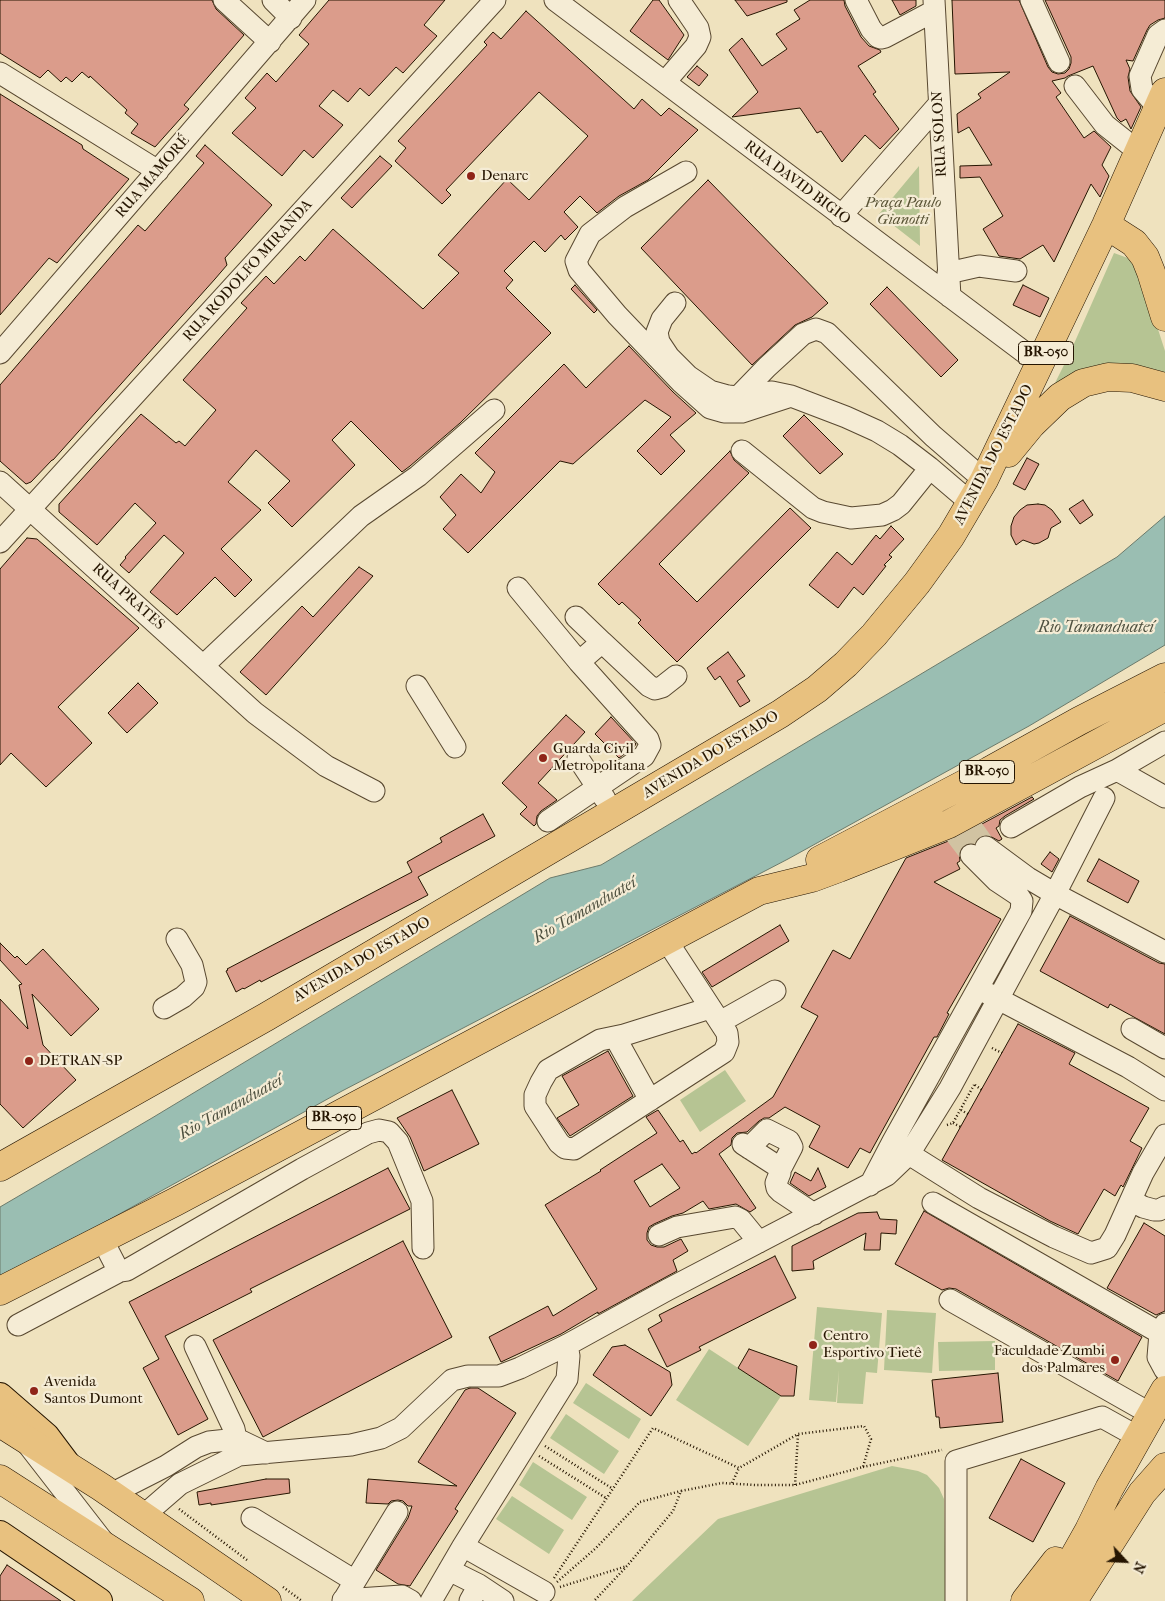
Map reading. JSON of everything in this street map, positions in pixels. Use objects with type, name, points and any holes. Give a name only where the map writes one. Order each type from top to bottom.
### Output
[{"type":"highway","name":"AVENIDA DO ESTADO","points":[[0,1167],[258,1022],[780,714],[817,689],[846,664],[874,635],[917,583],[951,536],[978,491],[1106,225],[1161,100]]},
{"type":"highway","points":[[1106,225],[1134,244],[1145,256],[1152,272],[1165,317]]},
{"type":"highway","points":[[978,491],[1031,425],[1060,397],[1083,383],[1108,377],[1132,378],[1165,387]]},
{"type":"highway","name":"BR-050","points":[[0,1291],[667,941],[980,775],[1079,720],[1165,677]]},
{"type":"highway","points":[[759,891],[830,871],[960,825],[1165,707]]},
{"type":"highway","points":[[1049,1601],[1165,1390]]},
{"type":"highway","points":[[10,1429],[143,1516],[273,1592]]},
{"type":"highway","points":[[1073,1601],[1142,1494],[1165,1467]]},
{"type":"highway","points":[[1096,1601],[1165,1476]]},
{"type":"highway","points":[[0,1479],[190,1601]]},
{"type":"highway","points":[[1024,1601],[1051,1568],[1109,1489]]},
{"type":"main road","points":[[0,1396],[46,1436],[68,1466]]},
{"type":"main road","points":[[0,1534],[99,1601]]},
{"type":"street","points":[[224,0],[270,42]]},
{"type":"street","points":[[273,0],[291,18]]},
{"type":"street","name":"RUA MAMORÉ","points":[[0,353],[305,0]]},
{"type":"street","name":"RUA RODOLFO MIRANDA","points":[[0,542],[495,0]]},
{"type":"street","name":"RUA DAVID BIGIO","points":[[555,0],[1040,364]]},
{"type":"street","points":[[665,82],[696,46],[700,37],[698,28],[679,0]]},
{"type":"street","points":[[856,0],[871,29],[878,37],[882,38],[934,6]]},
{"type":"street","points":[[1031,0],[1058,62]]},
{"type":"street","name":"RUA SOLON","points":[[934,6],[950,297]]},
{"type":"street","points":[[1161,100],[1142,89],[1140,76],[1158,35],[1165,30]]},
{"type":"street","points":[[0,73],[158,171]]},
{"type":"street","points":[[1075,86],[1105,125],[1138,152]]},
{"type":"street","points":[[841,216],[939,104]]},
{"type":"street","points":[[686,172],[624,207],[590,234],[576,261],[579,270],[617,315],[682,383],[710,408],[724,412],[742,412],[791,396]]},
{"type":"street","points":[[948,273],[979,266],[1016,271]]},
{"type":"street","points":[[675,303],[662,319],[657,332],[660,342],[669,357],[688,376],[710,391],[738,397],[772,392],[791,396],[877,431],[900,444],[930,468],[978,491]]},
{"type":"street","points":[[738,397],[803,334],[816,329],[828,333],[933,436],[978,491]]},
{"type":"street","points":[[204,666],[361,516],[418,476],[494,410]]},
{"type":"street","points":[[742,451],[813,508],[851,518],[882,515],[893,510],[901,504],[930,468]]},
{"type":"street","name":"RUA PRATES","points":[[0,482],[256,713],[326,766],[374,791]]},
{"type":"street","points":[[518,588],[579,662],[648,739],[650,745],[644,756],[598,789],[548,821]]},
{"type":"street","points":[[576,616],[649,686],[655,688],[662,687],[676,676]]},
{"type":"street","points":[[579,662],[602,642]]},
{"type":"street","points":[[417,686],[455,747]]},
{"type":"street","points":[[1011,826],[1080,787],[1117,770],[1165,742]]},
{"type":"street","points":[[578,758],[614,812]]},
{"type":"street","points":[[1117,770],[1165,797]]},
{"type":"street","points":[[110,1494],[209,1442],[266,1453],[351,1445],[380,1438],[401,1428],[452,1380],[468,1376],[499,1376],[520,1368],[887,1176],[909,1154],[950,1088],[1055,894],[1104,798]]},
{"type":"street","points":[[870,1185],[1021,911],[1022,901],[1018,895],[997,881],[983,855],[1165,952]]},
{"type":"street","points":[[164,1008],[183,997],[194,987],[196,982],[192,965],[177,939]]},
{"type":"street","points":[[667,941],[715,1015],[727,1032],[728,1042],[724,1052],[574,1149],[565,1148],[559,1143],[535,1106],[535,1095],[548,1070],[600,1040],[715,1015],[775,991]]},
{"type":"street","points":[[979,988],[998,1000],[1128,1067],[1165,1090]]},
{"type":"street","points":[[1132,1029],[1165,1048]]},
{"type":"street","points":[[614,1037],[650,1100]]},
{"type":"street","points":[[18,1325],[120,1271],[127,1270],[310,1164],[368,1133],[379,1130],[388,1132],[398,1142],[422,1201],[424,1248]]},
{"type":"street","points":[[780,1170],[746,1146],[767,1130],[789,1141],[792,1147],[780,1170],[776,1183],[777,1188],[814,1214]]},
{"type":"street","points":[[909,1154],[979,1198],[1054,1237],[1091,1253],[1107,1248],[1143,1173],[1165,1135]]},
{"type":"street","points":[[1131,1200],[1143,1207],[1154,1210],[1165,1207]]},
{"type":"street","points":[[932,1203],[1163,1328],[1158,1357],[1165,1370]]},
{"type":"street","points":[[659,1235],[677,1227],[735,1217],[741,1220],[759,1242]]},
{"type":"street","points":[[102,1239],[120,1271]]},
{"type":"street","points":[[950,1300],[1145,1425]]},
{"type":"street","points":[[431,1601],[567,1379],[570,1356],[567,1345]]},
{"type":"street","points":[[196,1346],[238,1447]]},
{"type":"street","points":[[956,1601],[956,1461],[1102,1417],[1145,1425]]},
{"type":"street","points":[[10,1429],[110,1550]]},
{"type":"street","points":[[143,1516],[180,1484],[238,1447]]},
{"type":"street","points":[[352,1596],[397,1512]]},
{"type":"street","points":[[252,1518],[352,1596],[402,1596],[411,1601]]},
{"type":"street","points":[[463,1546],[544,1592]]},
{"type":"street","points":[[449,1570],[475,1593],[503,1601]]},
{"type":"path","points":[[996,1050],[1002,1053]]},
{"type":"path","points":[[974,1085],[982,1090]]},
{"type":"path","points":[[961,1110],[968,1114]]},
{"type":"path","points":[[954,1123],[961,1127]]},
{"type":"path","points":[[732,1483],[739,1468],[798,1434],[864,1426],[871,1440],[863,1467]]},
{"type":"path","points":[[544,1592],[653,1428],[739,1468]]},
{"type":"path","points":[[796,1485],[798,1434]]},
{"type":"path","points":[[528,1443],[613,1489]]},
{"type":"path","points":[[528,1443],[607,1498]]},
{"type":"path","points":[[544,1592],[596,1548],[640,1502],[722,1482],[755,1485],[796,1485],[863,1467],[942,1450],[956,1461]]},
{"type":"path","points":[[594,1601],[627,1566],[673,1511],[681,1491]]},
{"type":"path","points":[[164,1498],[248,1561]]},
{"type":"path","points":[[544,1592],[627,1566]]},
{"type":"path","points":[[273,1592],[302,1601]]},
{"type":"green space","name":"Praça Paulo Gianotti","points":[[919,166],[920,246],[879,214]]},
{"type":"green space","points":[[1114,253],[1136,261],[1165,351],[1165,379],[1084,372],[1055,383],[1069,355]]},
{"type":"green space","points":[[725,1070],[746,1101],[700,1132],[680,1100]]},
{"type":"green space","points":[[817,1307],[882,1313],[877,1373],[866,1372],[863,1404],[837,1403],[839,1370],[836,1402],[809,1400]]},
{"type":"green space","points":[[887,1310],[936,1313],[932,1373],[884,1370]]},
{"type":"green space","points":[[995,1341],[995,1370],[939,1371],[938,1342]]},
{"type":"green space","points":[[709,1349],[781,1396],[748,1446],[676,1400]]},
{"type":"green space","points":[[586,1383],[641,1419],[629,1439],[573,1403]]},
{"type":"green space","points":[[566,1414],[619,1451],[604,1474],[550,1438]]},
{"type":"green space","points":[[533,1462],[587,1497],[572,1520],[519,1485]]},
{"type":"green space","points":[[892,1466],[918,1471],[927,1475],[939,1488],[944,1499],[946,1601],[632,1601],[718,1519]]},
{"type":"green space","points":[[512,1496],[564,1530],[549,1554],[496,1519]]},
{"type":"water","name":"Rio Tamanduateí","points":[[1165,516],[1165,645],[1029,726],[788,859],[342,1091],[0,1280],[0,1207],[152,1118],[550,878],[601,865],[1117,557]]},
{"type":"building","points":[[0,0],[212,0],[216,9],[244,35],[184,105],[189,109],[155,147],[131,133],[138,124],[125,113],[127,110],[90,76],[89,78],[82,72],[72,82],[66,77],[61,82],[48,70],[40,78],[0,53]]},
{"type":"building","points":[[329,0],[445,0],[424,25],[437,36],[403,73],[396,67],[369,96],[360,88],[348,102],[333,90],[319,106],[343,125],[313,158],[304,150],[282,176],[232,133],[256,108],[245,98],[267,73],[276,82],[309,44],[299,35]]},
{"type":"building","points":[[653,0],[659,0],[684,35],[668,60],[630,31]]},
{"type":"building","points":[[735,0],[787,0],[787,2],[747,16]]},
{"type":"building","points":[[810,0],[844,0],[845,6],[861,37],[869,46],[880,50],[881,52],[858,66],[876,92],[873,94],[899,129],[880,149],[865,135],[842,162],[821,131],[817,133],[800,108],[732,117],[758,92],[729,50],[742,38],[762,66],[787,49],[776,34],[800,19],[794,10]]},
{"type":"building","points":[[892,0],[916,0],[916,6],[900,15]]},
{"type":"building","points":[[952,0],[1019,0],[1048,67],[1052,72],[1058,74],[1065,73],[1069,69],[1071,57],[1045,0],[1165,0],[1165,18],[1150,25],[1133,61],[1126,60],[1130,69],[1128,77],[1130,91],[1141,107],[1131,129],[1126,119],[1121,122],[1117,118],[1093,66],[1065,78],[1052,81],[1061,93],[1056,97],[1084,138],[1094,131],[1111,147],[1102,165],[1109,176],[1100,197],[1091,184],[1054,262],[1043,245],[1020,259],[999,256],[983,229],[1003,216],[980,177],[960,178],[960,166],[992,165],[969,127],[958,133],[957,114],[981,98],[978,94],[1010,72],[955,74]]},
{"type":"building","points":[[526,11],[634,109],[642,99],[661,116],[669,108],[698,130],[648,180],[619,196],[597,213],[580,196],[564,212],[578,227],[565,240],[561,235],[545,252],[534,241],[504,271],[513,280],[506,288],[551,333],[460,423],[402,472],[351,421],[332,440],[355,465],[292,527],[268,503],[290,481],[256,450],[228,482],[261,510],[221,549],[252,580],[235,597],[215,577],[177,615],[150,592],[184,553],[164,535],[129,573],[120,565],[156,523],[135,503],[97,545],[59,512],[59,504],[141,414],[176,443],[179,441],[185,446],[216,410],[183,380],[247,308],[241,303],[266,276],[274,284],[300,256],[305,261],[333,229],[423,309],[459,273],[438,255],[507,179],[529,200],[588,136],[539,92],[446,190],[451,195],[442,204],[395,161],[406,148],[398,141],[487,45],[484,42],[493,32],[501,39]]},
{"type":"building","points":[[697,66],[708,75],[699,86],[687,77]]},
{"type":"building","points":[[0,94],[82,145],[83,149],[129,179],[57,263],[49,258],[0,315]]},
{"type":"building","points":[[205,145],[272,205],[225,258],[227,265],[215,279],[53,460],[31,482],[26,484],[0,461],[0,385],[138,225],[145,231],[204,163],[196,156]]},
{"type":"building","points":[[380,156],[392,166],[352,208],[341,198]]},
{"type":"building","points":[[708,180],[828,303],[812,317],[795,325],[752,365],[641,248]]},
{"type":"building","points":[[575,285],[597,310],[594,313],[571,289]]},
{"type":"building","points":[[1023,285],[1049,298],[1040,317],[1013,305]]},
{"type":"building","points":[[887,287],[958,360],[941,377],[870,304]]},
{"type":"building","points":[[629,346],[696,413],[670,435],[685,451],[661,475],[637,451],[671,417],[645,400],[573,464],[560,461],[468,553],[443,529],[456,515],[440,497],[461,474],[481,493],[495,472],[475,453],[564,364],[586,388]]},
{"type":"building","points":[[804,415],[843,454],[820,474],[783,436]]},
{"type":"building","points":[[730,451],[734,460],[749,473],[659,564],[697,602],[790,508],[811,528],[677,662],[638,623],[641,620],[622,602],[619,605],[598,584]]},
{"type":"building","points":[[1027,458],[1039,464],[1025,490],[1013,484]]},
{"type":"building","points":[[1083,500],[1093,515],[1080,524],[1069,509]]},
{"type":"building","points":[[1027,505],[1045,505],[1052,510],[1061,522],[1051,528],[1048,538],[1039,543],[1034,544],[1023,540],[1016,545],[1011,535],[1014,517]]},
{"type":"building","points":[[891,526],[904,539],[889,555],[892,557],[884,565],[886,566],[863,595],[854,587],[838,608],[809,585],[837,552],[852,565],[876,535],[880,539]]},
{"type":"building","points":[[27,538],[37,539],[139,628],[58,707],[92,743],[46,787],[11,753],[0,765],[0,569]]},
{"type":"building","points":[[359,567],[373,576],[266,695],[240,672],[302,606],[313,617]]},
{"type":"building","points":[[728,652],[745,676],[737,681],[750,701],[740,707],[720,676],[715,680],[707,668]]},
{"type":"building","points":[[138,683],[158,703],[127,733],[108,713]]},
{"type":"building","name":"Guarda Civil Metropolitana","points":[[566,715],[585,732],[538,783],[557,800],[541,811],[537,816],[534,826],[520,814],[527,807],[502,783]]},
{"type":"building","points":[[611,717],[636,744],[619,758],[595,734]]},
{"type":"building","points":[[1032,797],[1034,799],[1000,820],[999,826],[996,828],[1002,839],[999,841],[988,835],[981,835],[974,843],[968,843],[963,846],[959,852],[960,861],[957,863],[960,869],[934,882],[1001,919],[947,1013],[949,1014],[937,1037],[934,1037],[870,1153],[860,1148],[848,1168],[809,1147],[820,1126],[785,1107],[769,1118],[759,1121],[747,1132],[737,1133],[732,1138],[731,1145],[719,1154],[756,1208],[750,1212],[736,1204],[709,1209],[703,1201],[683,1213],[649,1227],[647,1240],[651,1245],[664,1247],[681,1239],[688,1251],[673,1260],[677,1271],[598,1314],[598,1312],[561,1334],[501,1362],[489,1337],[548,1306],[553,1316],[597,1289],[545,1205],[601,1171],[657,1133],[646,1117],[658,1110],[680,1142],[683,1140],[692,1154],[773,1097],[818,1016],[801,1007],[833,950],[850,959],[906,858],[956,838]],"holes":[[[662,1164],[680,1188],[650,1207],[634,1181]]]},
{"type":"building","points":[[483,814],[495,836],[418,877],[428,895],[261,982],[260,980],[236,992],[226,971],[227,969],[412,872],[407,862],[442,842],[440,838]]},
{"type":"building","points":[[1050,852],[1059,859],[1052,872],[1041,864]]},
{"type":"building","points":[[1099,859],[1139,881],[1128,903],[1087,881]]},
{"type":"building","points":[[1070,916],[1159,963],[1165,964],[1165,1034],[1110,1004],[1108,1008],[1040,971]]},
{"type":"building","points":[[780,925],[789,941],[712,987],[702,972]]},
{"type":"building","points":[[0,943],[15,958],[17,956],[26,965],[43,949],[99,1009],[71,1036],[32,994],[43,1045],[76,1080],[23,1128],[0,1104],[0,999],[28,1029],[19,985],[22,984],[0,960]]},
{"type":"building","points":[[1018,1024],[1075,1053],[1069,1064],[1149,1108],[1130,1141],[1142,1148],[1123,1187],[1121,1185],[1115,1196],[1104,1189],[1078,1234],[1050,1221],[942,1160]]},
{"type":"building","points":[[608,1051],[633,1096],[570,1136],[557,1118],[579,1105],[562,1076]]},
{"type":"building","points":[[452,1090],[479,1144],[424,1171],[410,1137],[397,1118]]},
{"type":"building","points":[[388,1168],[410,1209],[250,1289],[252,1292],[165,1336],[208,1419],[178,1435],[143,1368],[159,1359],[129,1302]]},
{"type":"building","points":[[818,1168],[826,1187],[809,1196],[790,1183],[795,1172],[811,1181]]},
{"type":"building","points":[[924,1211],[1142,1337],[1118,1381],[956,1289],[942,1290],[895,1264]]},
{"type":"building","points":[[877,1212],[880,1219],[897,1220],[896,1234],[881,1233],[880,1250],[864,1250],[866,1233],[813,1261],[814,1269],[792,1271],[792,1246],[858,1213]]},
{"type":"building","points":[[1144,1223],[1165,1236],[1165,1311],[1156,1315],[1107,1288]]},
{"type":"building","points":[[403,1241],[452,1337],[263,1437],[213,1340]]},
{"type":"building","points":[[775,1256],[796,1298],[699,1347],[701,1350],[667,1367],[648,1329],[662,1321],[659,1315]]},
{"type":"building","points":[[625,1345],[670,1372],[672,1385],[651,1416],[593,1375],[612,1347]]},
{"type":"building","points":[[749,1349],[797,1366],[794,1396],[781,1396],[738,1368]]},
{"type":"building","points":[[998,1373],[1003,1422],[940,1428],[939,1417],[936,1417],[932,1380]]},
{"type":"building","points":[[478,1388],[516,1413],[455,1509],[458,1511],[410,1586],[398,1584],[376,1570],[408,1518],[412,1506],[408,1506],[403,1501],[398,1500],[391,1501],[388,1504],[366,1503],[368,1479],[457,1486],[418,1462],[465,1390]]},
{"type":"building","points":[[1021,1459],[1065,1483],[1033,1542],[989,1518]]},
{"type":"building","points":[[266,1479],[289,1479],[290,1493],[211,1505],[211,1503],[199,1505],[197,1492]]},
{"type":"building","points":[[7,1565],[61,1601],[0,1601],[0,1576]]},
{"type":"tunnel","points":[[971,826],[986,847]]},
{"type":"tunnel","points":[[955,834],[971,855]]},
{"type":"place","name":"Denarc","points":[[471,176]]},
{"type":"place","name":"Guarda Civil Metropolitana","points":[[543,758]]},
{"type":"place","name":"DETRAN-SP","points":[[29,1061]]},
{"type":"place","name":"Centro Esportivo Tietê","points":[[813,1345]]},
{"type":"place","name":"Faculdade Zumbi dos Palmares","points":[[1115,1360]]},
{"type":"place","name":"Avenida Santos Dumont","points":[[34,1391]]}]
